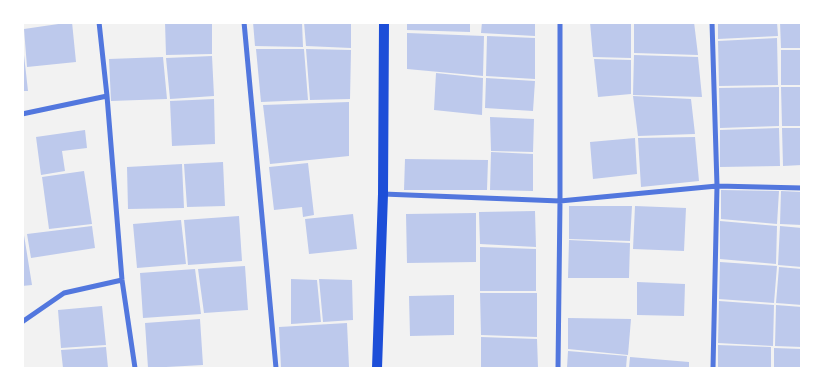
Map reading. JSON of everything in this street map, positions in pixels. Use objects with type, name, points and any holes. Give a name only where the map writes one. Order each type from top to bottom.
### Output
[{"type":"main road","points":[[377,368],[383,194],[384,22]]},
{"type":"street","points":[[99,22],[122,280],[135,368]]},
{"type":"street","points":[[244,22],[276,368]]},
{"type":"street","points":[[558,368],[560,22]]},
{"type":"street","points":[[712,22],[717,186],[713,368]]},
{"type":"street","points":[[22,114],[107,96]]},
{"type":"street","points":[[383,194],[560,201],[717,186],[802,188]]},
{"type":"street","points":[[22,322],[64,293],[122,280]]},
{"type":"building","points":[[72,22],[76,62],[27,67],[24,29]]},
{"type":"building","points":[[165,22],[212,22],[212,54],[166,55]]},
{"type":"building","points":[[253,22],[302,22],[303,47],[255,46]]},
{"type":"building","points":[[304,22],[351,22],[351,48],[306,46]]},
{"type":"building","points":[[407,22],[470,22],[470,32],[407,30]]},
{"type":"building","points":[[482,22],[535,22],[535,36],[481,33]]},
{"type":"building","points":[[590,22],[631,22],[631,58],[593,57]]},
{"type":"building","points":[[634,22],[694,22],[698,55],[634,53]]},
{"type":"building","points":[[718,22],[777,22],[778,36],[718,39]]},
{"type":"building","points":[[780,22],[802,22],[802,48],[781,48]]},
{"type":"building","points":[[407,33],[484,36],[483,76],[407,69]]},
{"type":"building","points":[[487,36],[535,38],[535,79],[486,76]]},
{"type":"building","points":[[777,38],[778,85],[719,86],[718,41]]},
{"type":"building","points":[[256,49],[304,49],[308,100],[261,102]]},
{"type":"building","points":[[306,49],[351,50],[350,99],[310,100]]},
{"type":"building","points":[[781,50],[802,50],[802,85],[781,85]]},
{"type":"building","points":[[22,55],[24,55],[28,91],[22,91]]},
{"type":"building","points":[[634,55],[698,57],[702,97],[633,95]]},
{"type":"building","points":[[212,56],[214,96],[170,99],[166,58]]},
{"type":"building","points":[[163,57],[167,99],[111,101],[109,59]]},
{"type":"building","points":[[594,59],[631,60],[631,94],[598,97]]},
{"type":"building","points":[[436,73],[483,78],[482,115],[434,110]]},
{"type":"building","points":[[486,78],[535,81],[533,111],[485,108]]},
{"type":"building","points":[[779,87],[779,126],[720,128],[719,88]]},
{"type":"building","points":[[781,87],[802,87],[802,126],[782,126]]},
{"type":"building","points":[[633,96],[691,99],[695,134],[638,136]]},
{"type":"building","points":[[214,99],[215,144],[172,146],[170,101]]},
{"type":"building","points":[[349,102],[349,156],[270,164],[263,105]]},
{"type":"building","points":[[490,117],[534,119],[533,152],[491,151]]},
{"type":"building","points":[[779,128],[780,166],[720,167],[720,130]]},
{"type":"building","points":[[782,128],[802,128],[802,165],[783,166]]},
{"type":"building","points":[[85,130],[87,148],[62,151],[65,171],[41,175],[36,137]]},
{"type":"building","points":[[695,137],[699,181],[641,187],[638,138]]},
{"type":"building","points":[[635,138],[637,174],[593,179],[590,142]]},
{"type":"building","points":[[491,152],[533,154],[533,191],[490,190]]},
{"type":"building","points":[[405,159],[488,160],[487,190],[404,190]]},
{"type":"building","points":[[223,162],[225,206],[187,207],[184,164]]},
{"type":"building","points":[[308,163],[314,215],[303,217],[302,207],[274,210],[269,167]]},
{"type":"building","points":[[182,164],[184,208],[128,209],[127,167]]},
{"type":"building","points":[[84,171],[92,224],[49,229],[42,177]]},
{"type":"building","points":[[721,190],[779,191],[777,224],[721,219]]},
{"type":"building","points":[[781,191],[802,192],[802,225],[780,224]]},
{"type":"building","points":[[569,206],[632,206],[630,241],[569,239]]},
{"type":"building","points":[[635,206],[686,208],[684,251],[633,249]]},
{"type":"building","points":[[535,211],[536,247],[480,244],[479,212]]},
{"type":"building","points":[[476,213],[476,262],[407,263],[406,214]]},
{"type":"building","points":[[353,214],[357,249],[309,254],[305,219]]},
{"type":"building","points":[[239,216],[242,261],[188,265],[184,220]]},
{"type":"building","points":[[181,220],[186,264],[137,268],[133,224]]},
{"type":"building","points":[[720,221],[777,226],[776,264],[720,259]]},
{"type":"building","points":[[92,226],[95,248],[31,258],[27,234]]},
{"type":"building","points":[[780,226],[802,228],[802,267],[778,265]]},
{"type":"building","points":[[22,235],[24,235],[32,285],[22,286]]},
{"type":"building","points":[[569,240],[630,243],[629,278],[568,278]]},
{"type":"building","points":[[480,247],[536,249],[536,291],[480,291]]},
{"type":"building","points":[[720,262],[777,266],[774,303],[719,299]]},
{"type":"building","points":[[245,266],[248,310],[204,313],[198,269]]},
{"type":"building","points":[[779,267],[802,269],[802,305],[776,303]]},
{"type":"building","points":[[195,269],[201,314],[143,318],[140,273]]},
{"type":"building","points":[[291,279],[317,280],[321,322],[291,324]]},
{"type":"building","points":[[319,279],[352,280],[353,320],[323,322]]},
{"type":"building","points":[[637,282],[685,284],[684,316],[637,315]]},
{"type":"building","points":[[480,293],[537,293],[537,337],[481,335]]},
{"type":"building","points":[[454,295],[454,335],[410,336],[409,296]]},
{"type":"building","points":[[719,301],[774,305],[773,346],[718,343]]},
{"type":"building","points":[[776,305],[802,307],[802,347],[775,346]]},
{"type":"building","points":[[102,306],[106,345],[61,348],[58,310]]},
{"type":"building","points":[[568,318],[631,319],[628,355],[568,349]]},
{"type":"building","points":[[200,319],[203,365],[148,368],[145,323]]},
{"type":"building","points":[[347,323],[349,367],[281,368],[279,327]]},
{"type":"building","points":[[481,337],[537,339],[538,368],[481,368]]},
{"type":"building","points":[[718,345],[771,347],[771,368],[718,368]]},
{"type":"building","points":[[106,347],[108,368],[63,368],[61,350]]},
{"type":"building","points":[[774,348],[802,349],[802,368],[774,368]]},
{"type":"building","points":[[568,351],[627,356],[626,368],[567,368]]},
{"type":"building","points":[[630,357],[689,362],[689,368],[629,368]]}]
